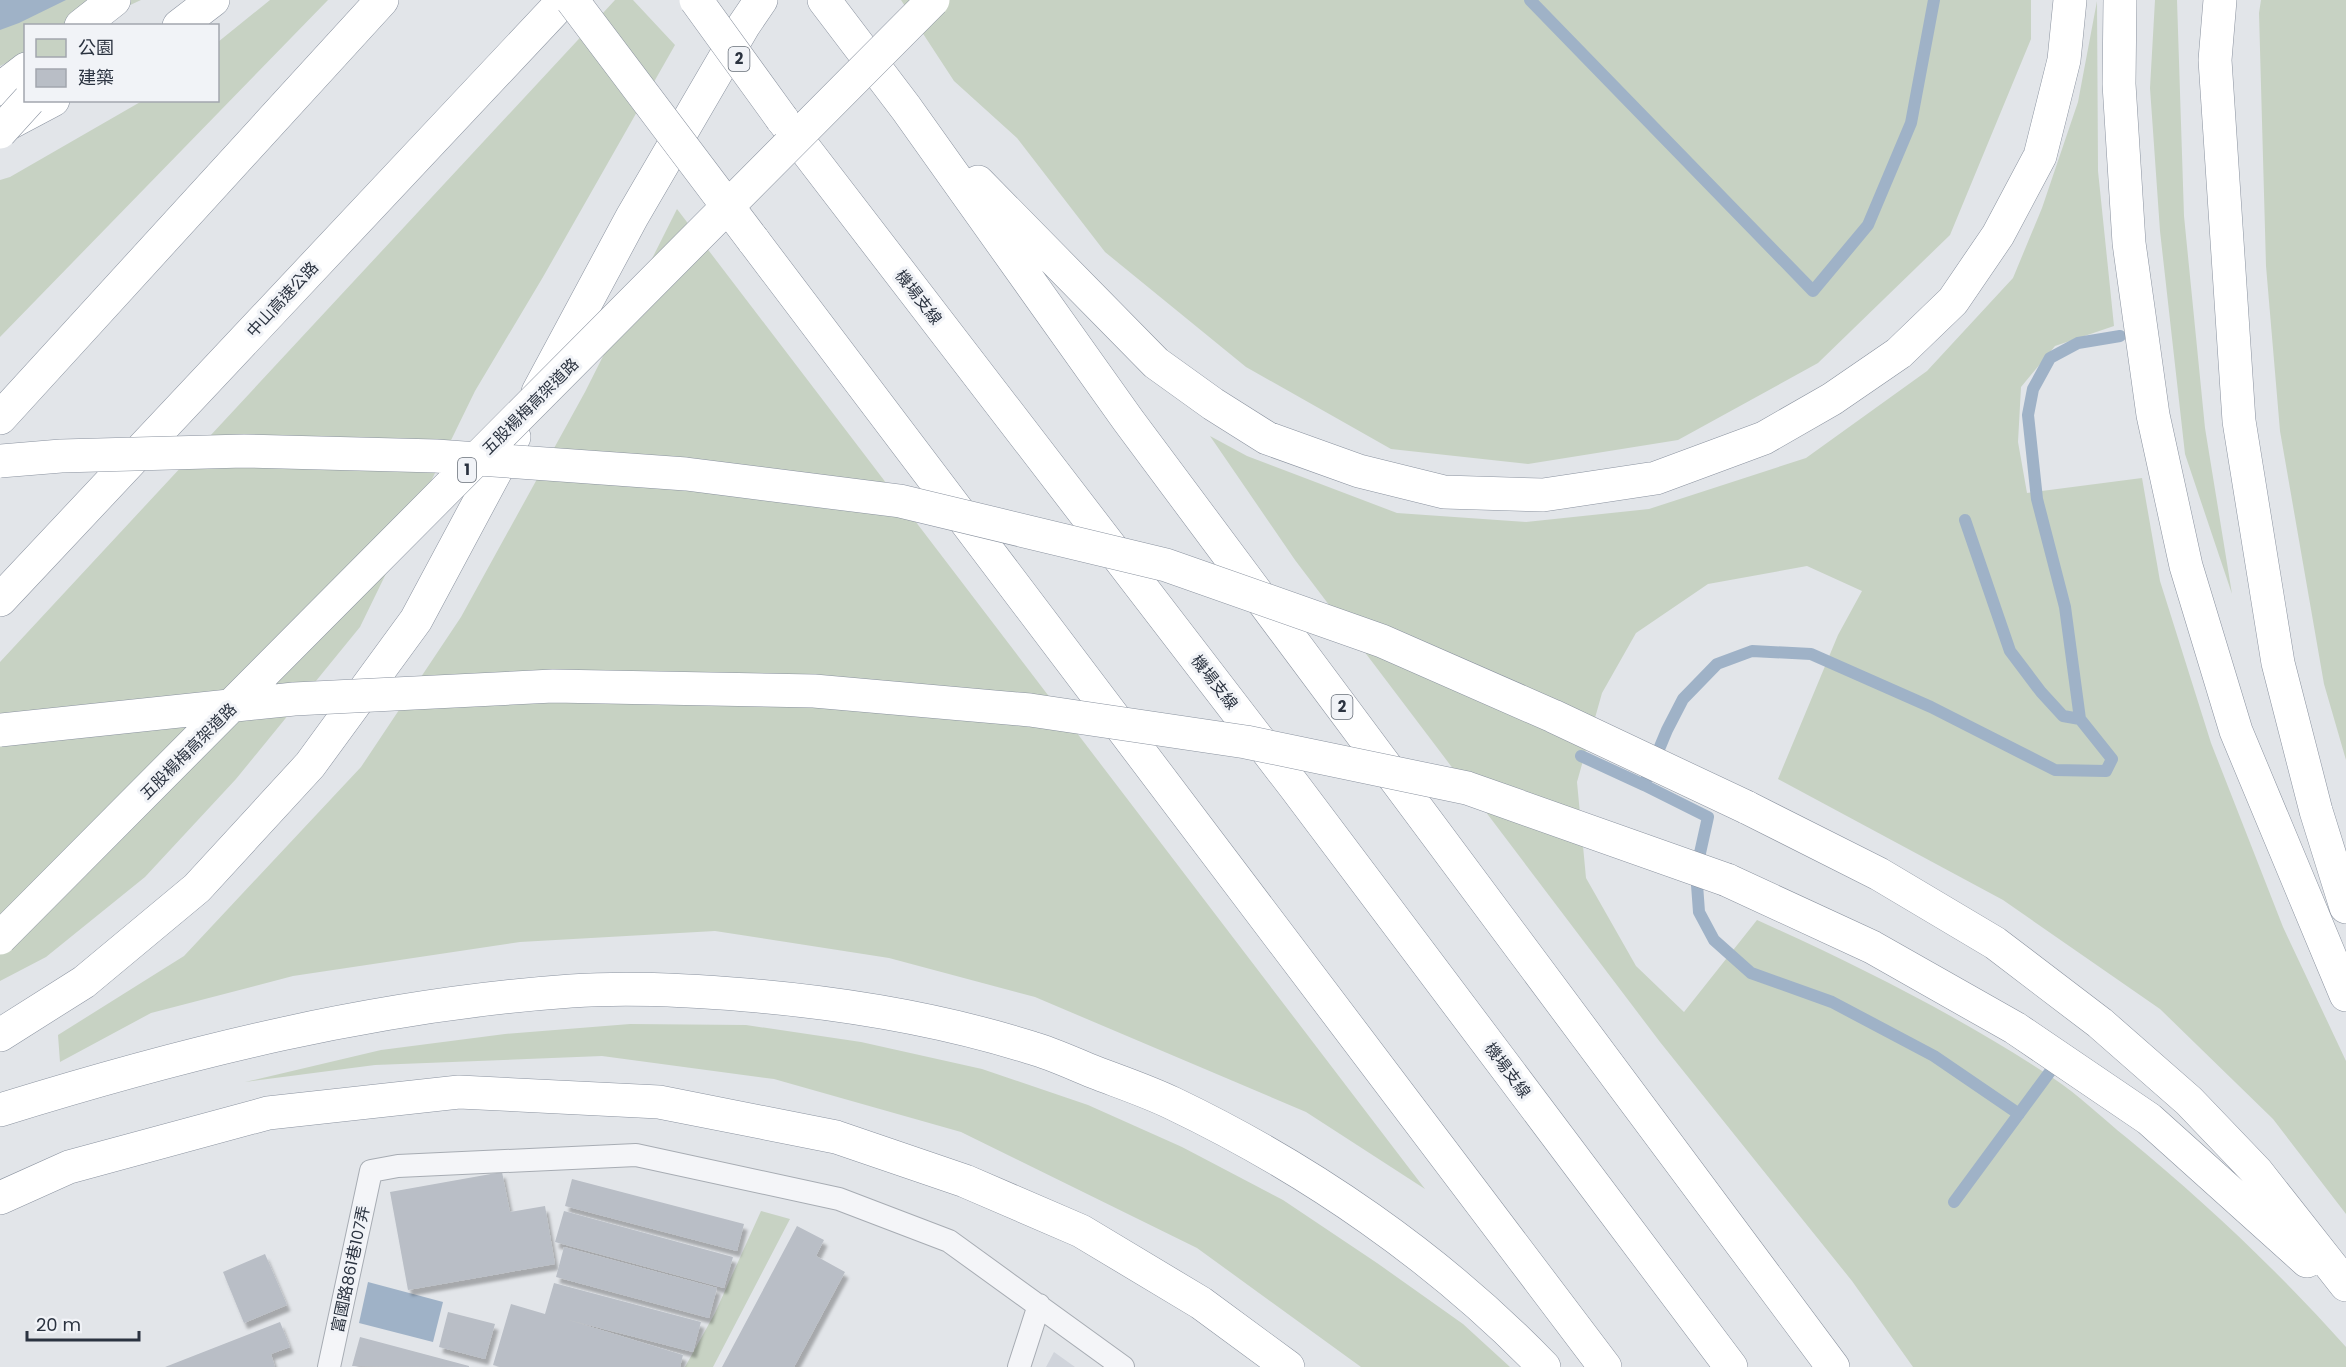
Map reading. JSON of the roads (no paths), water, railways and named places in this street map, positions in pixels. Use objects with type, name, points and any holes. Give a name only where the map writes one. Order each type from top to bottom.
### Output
[{"type":"highway","points":[[84,24],[114,0]]},
{"type":"highway","points":[[99,24],[120,0]]},
{"type":"highway","points":[[182,24],[213,0]]},
{"type":"highway","points":[[0,418],[382,0]]},
{"type":"highway","name":"中山高速公路","points":[[0,600],[564,0]]},
{"type":"highway","points":[[572,0],[1605,1367]]},
{"type":"highway","name":"機場支線","points":[[696,0],[782,119],[1295,787],[1731,1367]]},
{"type":"highway","points":[[0,1035],[84,982],[197,888],[310,765],[416,620],[632,217],[744,25],[761,0]]},
{"type":"highway","name":"2","points":[[824,0],[906,108],[1135,429],[1833,1367]]},
{"type":"highway","name":"五股楊梅高架道路","points":[[0,938],[933,0]]},
{"type":"highway","points":[[906,108],[1156,363],[1213,404],[1267,438],[1359,471],[1444,492],[1544,495],[1656,478],[1764,438],[1832,399],[1899,353],[1953,302],[1998,235],[2040,156],[2064,60],[2070,0]]},
{"type":"highway","points":[[2120,0],[2119,84],[2129,243],[2153,415],[2186,566],[2236,731],[2346,996]]},
{"type":"highway","points":[[2220,0],[2215,60],[2239,421],[2278,663],[2295,737],[2346,907]]},
{"type":"highway","points":[[0,88],[24,70]]},
{"type":"highway","points":[[0,132],[27,102]]},
{"type":"highway","points":[[0,128],[49,102]]},
{"type":"highway","points":[[0,461],[60,456],[244,451],[436,456],[686,474],[900,501],[1166,565],[1382,641],[1553,716],[1746,807],[1879,874],[1985,937],[2100,1023],[2189,1101],[2258,1172],[2346,1285]]},
{"type":"highway","points":[[0,730],[294,699],[553,686],[826,692],[1041,712],[1246,742],[1467,788],[1727,880],[1872,947],[2025,1035],[2149,1119],[2346,1296]]},
{"type":"highway","points":[[0,1110],[106,1077],[244,1041],[459,1003],[573,991],[685,990],[796,999],[902,1016],[1033,1048],[1169,1101],[1282,1160],[1417,1252],[1511,1332],[1544,1367]]},
{"type":"highway","points":[[0,1198],[69,1167],[268,1113],[459,1092],[659,1102],[836,1137],[965,1181],[1081,1231],[1201,1303],[1288,1367]]},
{"type":"lane","name":"富國路861巷107弄","points":[[329,1367],[371,1171],[398,1166],[636,1155],[839,1199],[949,1240],[1039,1305]]},
{"type":"lane","points":[[1019,1367],[1039,1305],[1123,1367]]},
{"type":"water","points":[[0,0],[66,0],[0,30]]},
{"type":"water","points":[[368,1282],[443,1302],[433,1342],[359,1323]]},
{"type":"waterway","points":[[1530,0],[1813,291],[1868,225],[1911,123],[1934,0]]},
{"type":"waterway","points":[[1965,520],[2010,651],[2041,692],[2063,716],[2080,719],[2065,607],[2037,499],[2028,415],[2033,389],[2050,358],[2078,343],[2120,336]]},
{"type":"waterway","points":[[1581,756],[1644,785],[1683,699],[1717,664],[1752,651],[1811,654],[1931,707],[2055,770],[2106,771],[2112,759],[2080,719]]},
{"type":"waterway","points":[[1644,785],[1708,817],[1696,871],[1699,912],[1714,940],[1751,973],[1832,1002],[1934,1056],[2019,1114]]},
{"type":"waterway","points":[[1954,1202],[2052,1069]]}]
